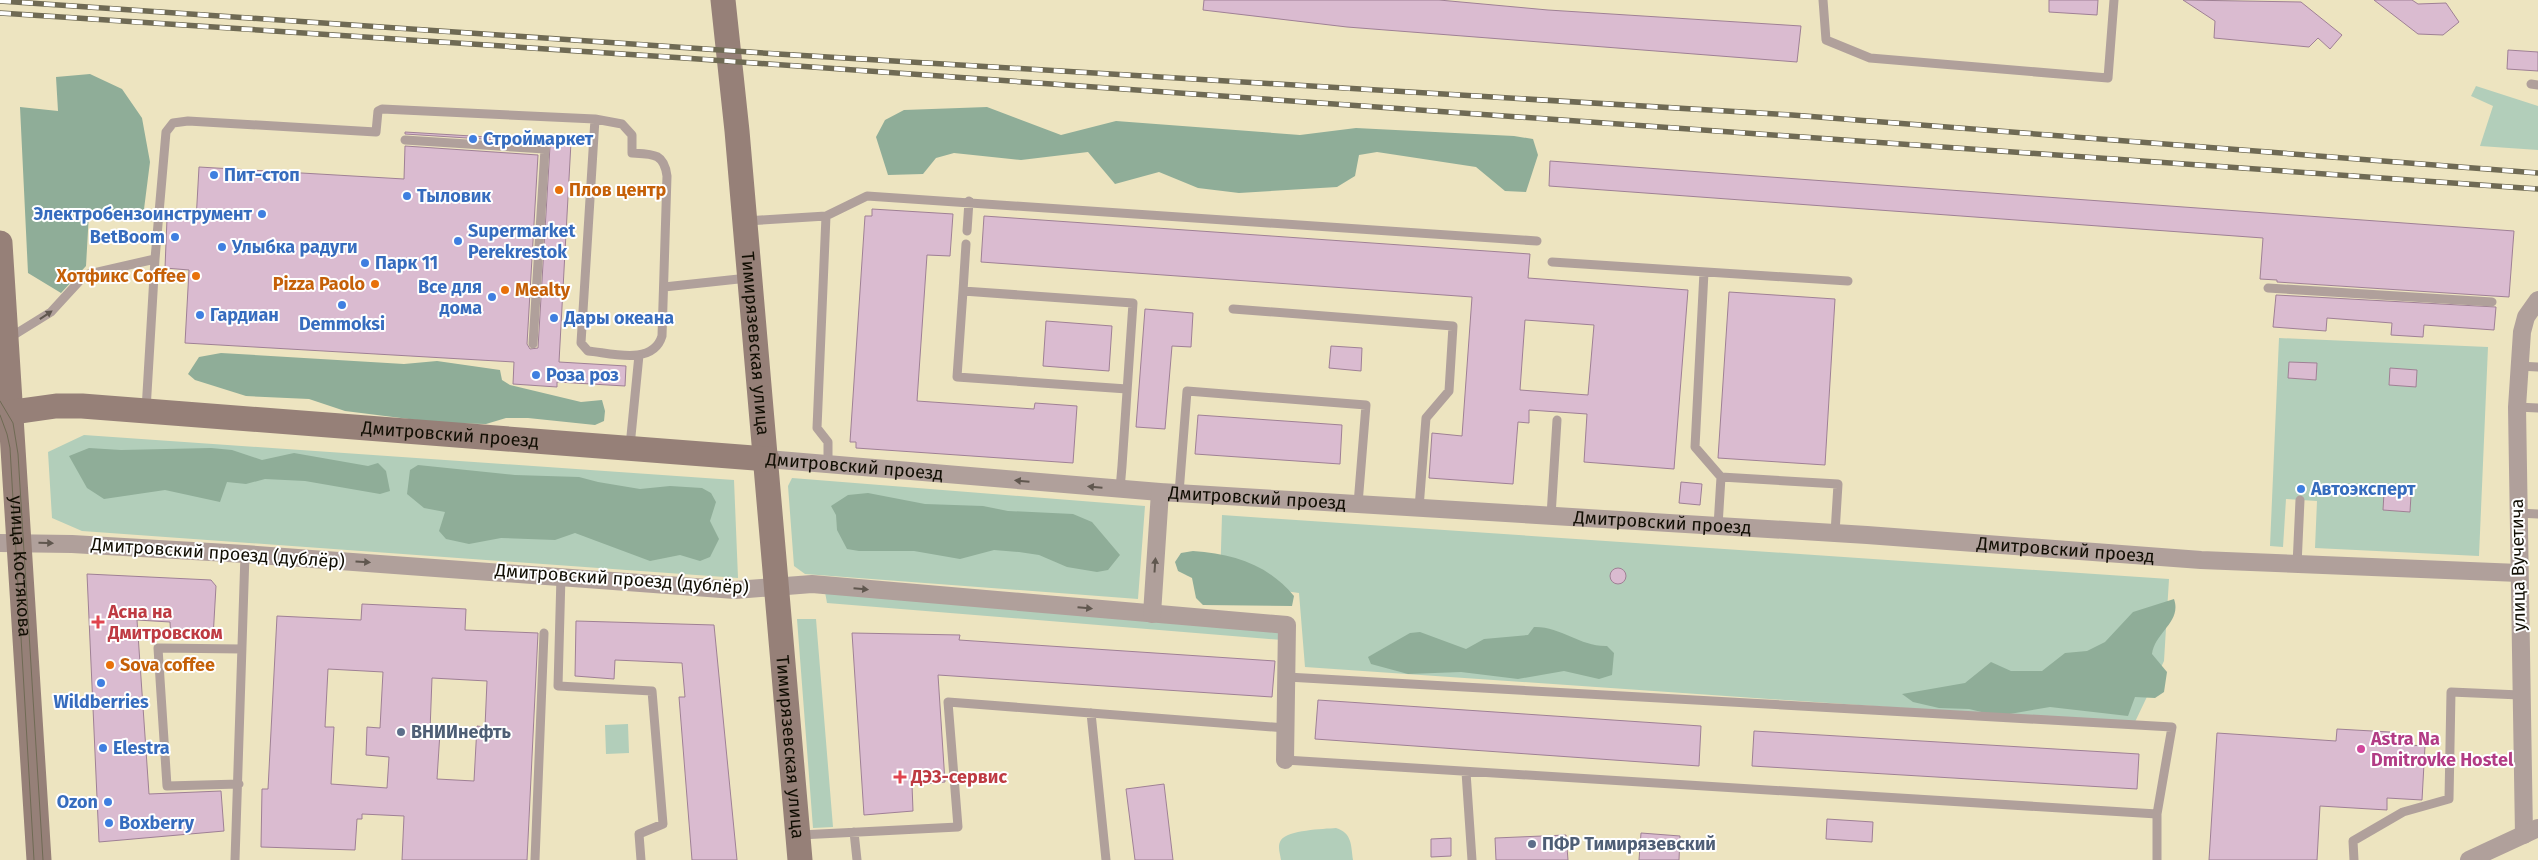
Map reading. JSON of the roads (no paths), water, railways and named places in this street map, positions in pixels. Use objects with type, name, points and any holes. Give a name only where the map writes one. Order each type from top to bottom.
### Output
[{"type":"main road","name":"Тимирязевская улица","points":[[724,4],[746,221],[800,860]]},
{"type":"main road","name":"улица Костякова","points":[[0,243],[5,341],[5,413],[10,543],[39,860]]},
{"type":"main road","name":"Дмитровский проезд","points":[[5,413],[56,406],[146,410],[767,459]]},
{"type":"street","name":"улица Вучетича","points":[[2531,831],[2520,695],[2517,407],[2518,366],[2526,316],[2538,300]]},
{"type":"street","name":"Дмитровский проезд","points":[[767,459],[828,466],[1160,492],[1835,533],[2201,560],[2519,573]]},
{"type":"street","points":[[1152,614],[1160,492]]},
{"type":"street","name":"Дмитровский проезд (дублёр)","points":[[10,543],[72,544],[245,554],[735,590],[812,584],[1287,625],[1287,677]]},
{"type":"street","points":[[1285,760],[1287,677]]},
{"type":"street","points":[[2469,860],[2531,831]]},
{"type":"lane","points":[[1823,0],[1826,40],[1870,58],[2108,78],[2114,0]]},
{"type":"lane","points":[[146,410],[155,259],[166,132],[173,123],[188,121],[376,132],[378,111],[382,109],[595,119],[622,124],[632,135],[632,154],[651,154],[660,158],[666,165],[664,287],[660,343],[651,352],[639,355],[588,351],[581,343],[595,119]]},
{"type":"lane","points":[[405,140],[545,149],[534,344]]},
{"type":"lane","points":[[746,221],[826,216],[867,196],[1537,241]]},
{"type":"lane","points":[[967,231],[969,202]]},
{"type":"lane","points":[[826,216],[817,428],[828,442],[828,466]]},
{"type":"lane","points":[[966,244],[957,377],[1128,389]]},
{"type":"lane","points":[[5,341],[51,312],[85,275],[155,259]]},
{"type":"lane","points":[[1552,262],[1848,281]]},
{"type":"lane","points":[[1704,272],[1695,446],[1721,477],[1718,526]]},
{"type":"lane","points":[[664,287],[750,278]]},
{"type":"lane","points":[[2268,288],[2492,302]]},
{"type":"lane","points":[[963,291],[1134,302],[1120,489]]},
{"type":"lane","points":[[1234,309],[1453,326],[1449,390],[1426,418],[1418,508]]},
{"type":"lane","points":[[630,449],[639,355]]},
{"type":"lane","points":[[2518,366],[2538,367]]},
{"type":"lane","points":[[1179,493],[1187,391],[1366,405],[1358,504]]},
{"type":"lane","points":[[2517,407],[2538,408]]},
{"type":"lane","points":[[1551,516],[1557,420]]},
{"type":"lane","points":[[1721,477],[1838,484],[1835,533]]},
{"type":"lane","points":[[2297,565],[2300,500]]},
{"type":"lane","points":[[2517,513],[2538,514]]},
{"type":"lane","points":[[235,860],[245,554]]},
{"type":"lane","points":[[561,576],[558,686],[652,691],[663,824],[639,834],[641,860]]},
{"type":"lane","points":[[535,860],[544,633]]},
{"type":"lane","points":[[238,784],[167,786],[158,648],[242,649]]},
{"type":"lane","points":[[1287,677],[2172,727],[2157,814],[2157,860]]},
{"type":"lane","points":[[2354,860],[2353,841],[2403,812],[2449,799],[2451,692],[2520,695]]},
{"type":"lane","points":[[797,835],[958,827],[948,702],[1286,728]]},
{"type":"lane","points":[[1091,713],[1106,860]]},
{"type":"lane","points":[[1285,760],[2157,814]]},
{"type":"lane","points":[[1466,772],[1472,860]]},
{"type":"lane","points":[[854,832],[857,860]]},
{"type":"tram line","points":[[0,401],[13,423],[18,454],[43,860]]},
{"type":"tram line","points":[[0,415],[10,448],[34,860]]},
{"type":"railway","points":[[0,1],[778,54],[1792,115],[2538,173]]},
{"type":"railway","points":[[0,13],[684,58],[2538,189]]},
{"type":"place","name":"Строймаркет","points":[[473,139]]},
{"type":"place","name":"Пит-стоп","points":[[214,175]]},
{"type":"place","name":"Плов центр","points":[[559,190]]},
{"type":"place","name":"Тыловик","points":[[407,196]]},
{"type":"place","name":"Электробензоинструмент","points":[[262,214]]},
{"type":"place","name":"BetBoom","points":[[175,237]]},
{"type":"place","name":"Supermarket Perekrestok","points":[[458,241]]},
{"type":"place","name":"Улыбка радуги","points":[[222,247]]},
{"type":"place","name":"Парк 11","points":[[365,263]]},
{"type":"place","name":"Хотфикс Coffee","points":[[196,276]]},
{"type":"place","name":"Pizza Paolo","points":[[375,284]]},
{"type":"place","name":"Mealty","points":[[505,290]]},
{"type":"place","name":"Все для дома","points":[[492,297]]},
{"type":"place","name":"Demmoksi","points":[[342,305]]},
{"type":"place","name":"Гардиан","points":[[200,315]]},
{"type":"place","name":"Дары океана","points":[[554,318]]},
{"type":"place","name":"Роза роз","points":[[536,375]]},
{"type":"place","name":"Автоэксперт","points":[[2301,489]]},
{"type":"place","name":"Асна на Дмитровском","points":[[98,622]]},
{"type":"place","name":"Sova coffee","points":[[110,665]]},
{"type":"place","name":"Wildberries","points":[[101,683]]},
{"type":"place","name":"ВНИИнефть","points":[[401,732]]},
{"type":"place","name":"Elestra","points":[[103,748]]},
{"type":"place","name":"Astra Na Dmitrovke Hostel","points":[[2361,749]]},
{"type":"place","name":"ДЭЗ-сервис","points":[[900,777]]},
{"type":"place","name":"Ozon","points":[[108,802]]},
{"type":"place","name":"Boxberry","points":[[109,823]]},
{"type":"place","name":"ПФР Тимирязевский","points":[[1532,844]]}]
